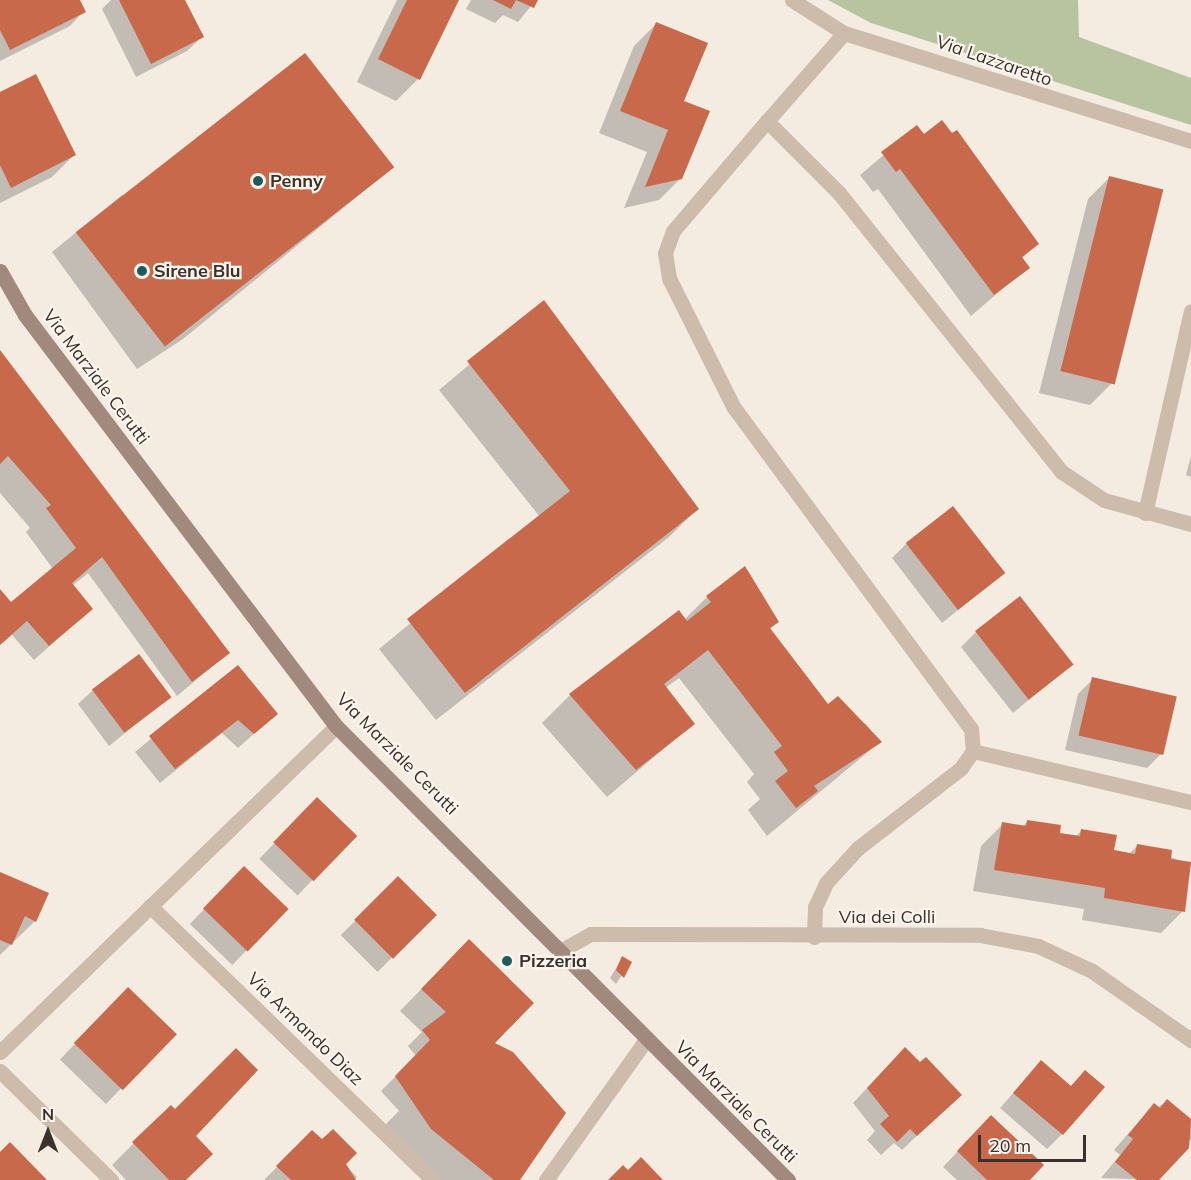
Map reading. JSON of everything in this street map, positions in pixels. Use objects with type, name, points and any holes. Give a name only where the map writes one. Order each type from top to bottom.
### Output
[{"type":"street","name":"Via Lazzaretto","points":[[792,0],[844,33],[1191,141]]},
{"type":"street","points":[[814,937],[815,908],[826,883],[858,848],[961,768],[974,751],[971,729],[734,408],[669,278],[665,253],[673,231],[844,33]]},
{"type":"street","points":[[767,122],[839,193],[1062,471],[1104,500],[1191,524]]},
{"type":"street","name":"Via Marziale Cerutti","points":[[0,271],[25,315],[336,726],[646,1040],[788,1180]]},
{"type":"street","name":"Via Marziale Cerutti","points":[[0,291],[25,315]]},
{"type":"street","points":[[1145,513],[1191,311]]},
{"type":"street","points":[[0,1052],[336,726]]},
{"type":"street","points":[[974,751],[1191,802]]},
{"type":"street","name":"Via Armando Diaz","points":[[150,906],[433,1180]]},
{"type":"street","name":"Via dei Colli","points":[[560,951],[591,934],[814,937],[980,935],[1038,946],[1092,971],[1191,1040]]},
{"type":"street","points":[[546,1180],[646,1040]]},
{"type":"street","points":[[0,1071],[111,1180]]},
{"type":"green space","points":[[828,0],[1078,0],[1079,37],[1191,78],[1191,125],[871,23]]},
{"type":"building","points":[[0,0],[80,0],[86,12],[10,50],[0,30]]},
{"type":"building","points":[[119,0],[185,0],[204,37],[151,64]]},
{"type":"building","points":[[407,0],[459,0],[420,80],[378,59]]},
{"type":"building","points":[[493,0],[516,0],[511,9]]},
{"type":"building","points":[[516,0],[538,0],[534,8]]},
{"type":"building","points":[[656,22],[708,43],[684,101],[710,111],[682,179],[645,187],[668,130],[620,111]]},
{"type":"building","name":"Penny","points":[[305,53],[394,167],[165,346],[76,232]]},
{"type":"building","points":[[36,74],[76,155],[11,188],[0,165],[0,92]]},
{"type":"building","points":[[942,120],[952,133],[957,130],[1039,244],[1022,257],[1030,268],[994,295],[900,169],[896,172],[881,152],[917,125],[924,134]]},
{"type":"building","points":[[1109,176],[1163,190],[1115,385],[1060,371]]},
{"type":"building","points":[[544,300],[699,509],[465,693],[407,619],[570,491],[467,361]]},
{"type":"building","points":[[0,350],[230,653],[192,682],[102,557],[72,583],[93,609],[49,646],[27,621],[0,645],[0,589],[11,602],[76,548],[46,508],[51,505],[8,456],[0,464]]},
{"type":"building","points":[[953,506],[1005,573],[958,610],[906,543]]},
{"type":"building","points":[[745,566],[779,622],[770,628],[828,704],[838,696],[882,742],[814,786],[818,791],[796,808],[775,781],[788,771],[774,752],[782,746],[708,650],[664,684],[695,724],[636,770],[569,694],[679,610],[687,621],[711,602],[706,596]]},
{"type":"building","points":[[1020,596],[1074,665],[1029,700],[975,631]]},
{"type":"building","points":[[139,654],[171,697],[124,733],[92,690]]},
{"type":"building","points":[[238,665],[278,714],[254,734],[238,720],[175,769],[149,736]]},
{"type":"building","points":[[1092,677],[1177,697],[1163,755],[1079,735]]},
{"type":"building","points":[[317,797],[357,836],[314,881],[273,842]]},
{"type":"building","points":[[1027,820],[1061,825],[1060,833],[1080,836],[1081,829],[1117,835],[1114,850],[1135,854],[1137,844],[1172,850],[1171,859],[1191,862],[1185,912],[1104,898],[1105,888],[994,870],[1002,822],[1026,826]]},
{"type":"building","points":[[244,866],[289,909],[248,952],[203,908]]},
{"type":"building","points":[[0,872],[49,893],[36,922],[25,916],[12,945],[0,940]]},
{"type":"building","points":[[398,876],[437,915],[393,959],[354,920]]},
{"type":"building","points":[[469,939],[534,1003],[495,1043],[513,1052],[566,1113],[520,1180],[494,1180],[431,1129],[395,1076],[430,1040],[422,1030],[446,1012],[421,989]]},
{"type":"building","points":[[622,956],[632,962],[624,978],[616,970]]},
{"type":"building","points":[[128,987],[177,1034],[123,1090],[74,1043]]},
{"type":"building","points":[[905,1047],[920,1062],[926,1057],[962,1095],[917,1136],[910,1129],[897,1142],[880,1124],[889,1116],[867,1088]]},
{"type":"building","points":[[236,1048],[258,1070],[196,1136],[213,1154],[186,1180],[169,1180],[132,1142],[171,1105],[175,1109]]},
{"type":"building","points":[[1041,1060],[1071,1086],[1085,1070],[1105,1087],[1063,1135],[1013,1093]]},
{"type":"building","points":[[1167,1099],[1191,1119],[1189,1148],[1159,1180],[1137,1180],[1115,1162],[1133,1139],[1128,1135],[1154,1103],[1160,1108]]},
{"type":"building","points":[[991,1115],[1044,1165],[1030,1180],[987,1180],[957,1151]]},
{"type":"building","points":[[333,1129],[357,1153],[346,1164],[356,1180],[291,1180],[276,1166],[312,1130],[322,1139]]},
{"type":"building","points":[[10,1142],[47,1180],[0,1180],[0,1152]]},
{"type":"building","points":[[641,1157],[663,1180],[608,1180],[623,1165],[628,1170]]},
{"type":"place","name":"Penny","points":[[258,181]]},
{"type":"place","name":"Sirene Blu","points":[[142,271]]},
{"type":"place","name":"Pizzeria","points":[[507,961]]}]
